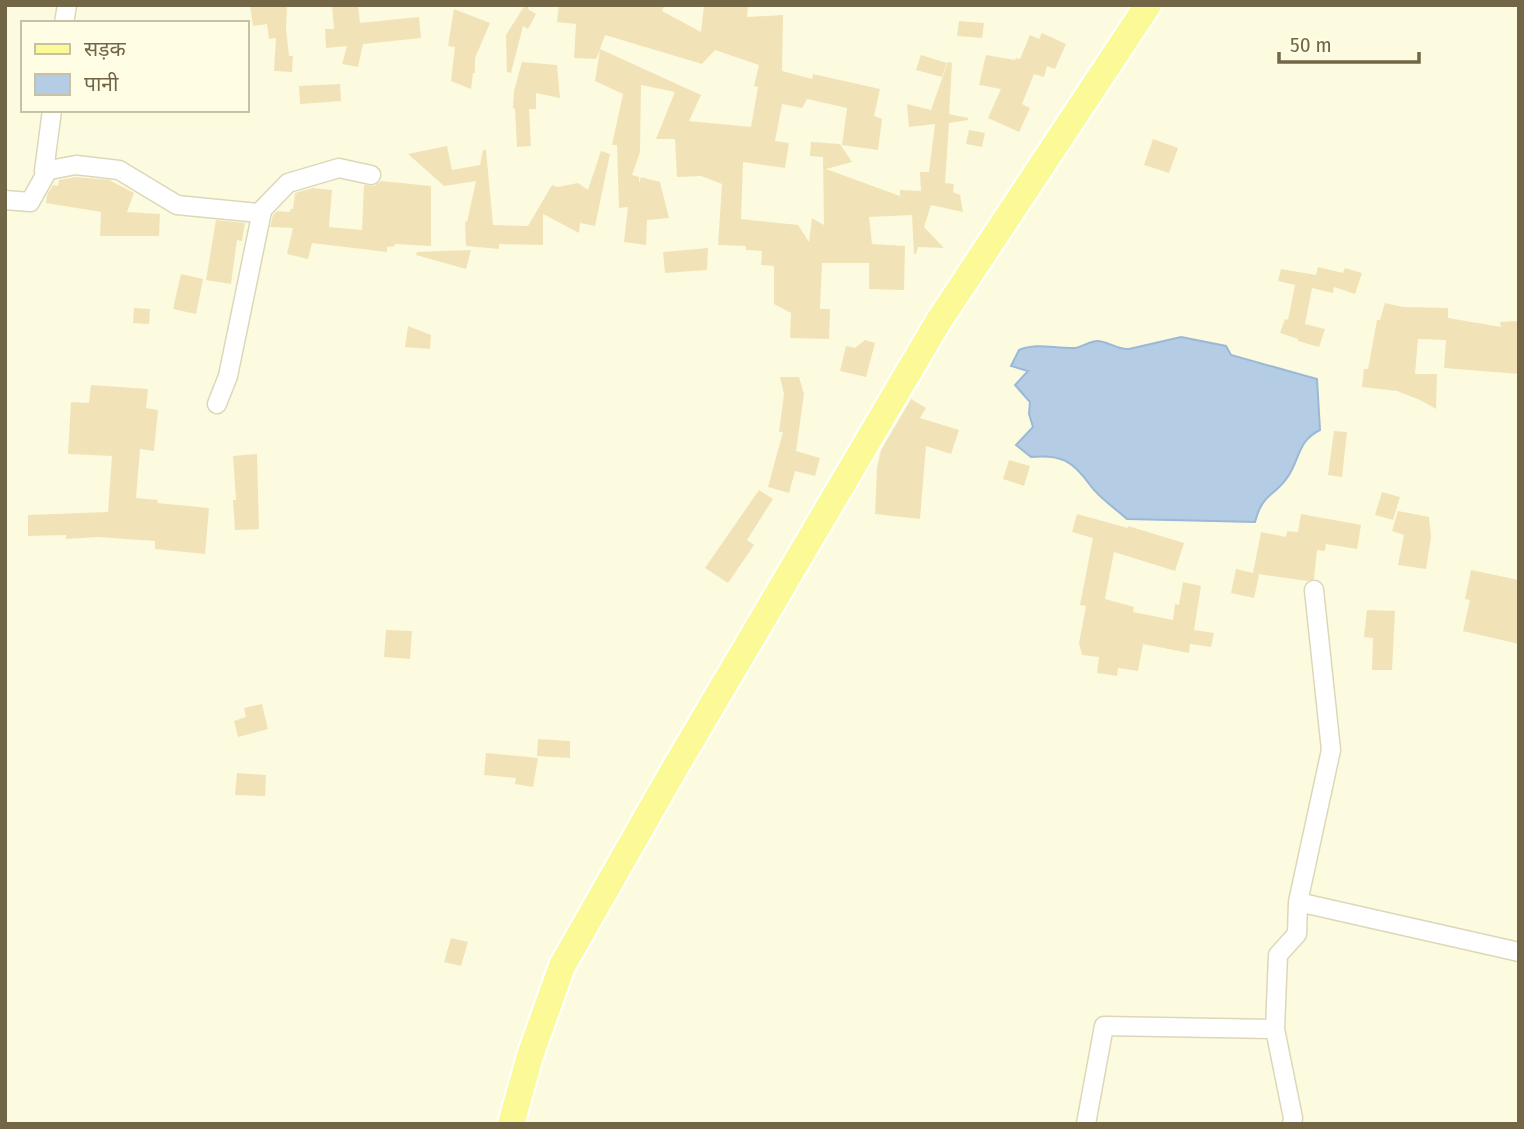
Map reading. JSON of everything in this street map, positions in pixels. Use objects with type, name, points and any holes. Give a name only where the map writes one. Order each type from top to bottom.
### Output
[{"type":"main road","points":[[511,1124],[530,1056],[562,966],[665,785],[938,322],[1148,5]]},
{"type":"street","points":[[52,112],[44,171],[76,165],[119,170],[177,205],[259,213],[288,183],[339,168],[371,175]]},
{"type":"street","points":[[5,200],[30,202],[48,170]]},
{"type":"street","points":[[217,404],[228,376],[262,211]]},
{"type":"street","points":[[1292,1124],[1275,1029],[1278,955],[1297,934],[1298,902],[1331,750],[1314,590]]},
{"type":"street","points":[[1298,902],[1519,952]]},
{"type":"street","points":[[1086,1124],[1104,1026],[1275,1029]]},
{"type":"water","points":[[1181,337],[1226,346],[1231,355],[1317,379],[1320,430],[1303,445],[1287,478],[1261,505],[1255,522],[1127,519],[1098,494],[1072,465],[1058,458],[1031,457],[1016,445],[1033,427],[1029,414],[1030,402],[1015,385],[1028,371],[1011,366],[1019,350],[1039,346],[1075,348],[1097,341],[1129,349]]},
{"type":"building","points":[[250,5],[287,6],[286,29],[289,56],[293,56],[292,72],[274,71],[276,38],[269,39],[267,24],[253,26]]},
{"type":"building","points":[[332,5],[358,5],[360,23],[419,17],[421,38],[363,44],[358,67],[342,64],[347,46],[326,48],[325,29],[334,29]]},
{"type":"building","points":[[525,5],[529,5],[528,9],[536,14],[528,29],[523,26],[511,73],[507,72],[506,35]]},
{"type":"building","points":[[559,5],[665,5],[662,11],[701,32],[704,5],[748,5],[747,17],[783,15],[782,71],[812,79],[813,74],[880,89],[874,116],[882,119],[878,150],[842,145],[847,108],[807,99],[802,108],[782,104],[775,141],[789,143],[785,168],[743,162],[741,219],[798,225],[809,242],[812,218],[824,225],[823,157],[810,156],[811,142],[840,144],[852,162],[826,169],[900,196],[900,190],[921,191],[920,172],[929,172],[935,124],[909,127],[907,104],[931,110],[948,62],[952,63],[949,114],[968,120],[949,123],[945,183],[954,184],[953,192],[960,195],[963,212],[931,205],[924,227],[944,248],[918,247],[916,254],[912,215],[869,217],[872,244],[905,246],[904,290],[869,289],[869,263],[822,263],[820,309],[830,309],[829,339],[790,338],[791,313],[774,304],[774,266],[761,265],[762,251],[746,250],[746,246],[718,245],[722,184],[701,176],[677,177],[675,139],[656,139],[675,92],[641,85],[640,152],[632,175],[639,177],[639,183],[641,177],[660,182],[669,218],[647,220],[646,245],[624,242],[628,207],[619,208],[617,145],[612,145],[623,94],[595,81],[600,50],[596,59],[574,58],[576,24],[557,22]],"holes":[[[605,35],[702,64],[715,50],[759,65],[754,86],[758,87],[751,127],[689,121],[701,95],[600,49]]]},
{"type":"building","points":[[454,9],[490,23],[475,58],[471,89],[451,81],[455,47],[448,46]]},
{"type":"building","points":[[959,21],[984,23],[982,38],[957,36]]},
{"type":"building","points":[[1042,33],[1066,44],[1055,69],[1047,66],[1044,77],[1034,74],[1022,104],[1030,108],[1019,132],[988,118],[1001,89],[979,85],[986,55],[1020,59],[1030,35],[1039,39]]},
{"type":"building","points":[[921,55],[947,63],[942,77],[916,70]]},
{"type":"building","points":[[522,62],[557,65],[560,98],[536,93],[536,109],[529,109],[531,146],[517,147],[514,91]]},
{"type":"building","points":[[340,84],[341,101],[300,104],[299,86]]},
{"type":"building","points":[[969,130],[985,133],[982,147],[966,144]]},
{"type":"building","points":[[1153,139],[1178,148],[1169,173],[1144,165]]},
{"type":"building","points":[[447,146],[452,170],[480,165],[483,150],[486,150],[493,225],[528,226],[552,185],[558,187],[578,183],[588,190],[601,151],[610,154],[595,226],[580,223],[579,233],[543,214],[543,245],[499,244],[499,249],[466,246],[465,221],[467,222],[476,181],[444,186],[408,154]]},
{"type":"building","points":[[76,177],[109,180],[134,193],[127,212],[160,214],[159,236],[100,236],[101,212],[46,203],[53,185],[58,186],[59,180]]},
{"type":"building","points":[[381,181],[431,186],[431,246],[395,244],[387,247],[387,252],[312,243],[308,259],[287,254],[293,228],[270,227],[277,211],[290,212],[290,209],[293,209],[295,193],[313,188],[332,190],[329,227],[362,230],[364,185],[374,186]]},
{"type":"building","points":[[216,220],[245,223],[242,241],[237,240],[231,284],[206,280]]},
{"type":"building","points":[[708,248],[707,270],[665,273],[663,252]]},
{"type":"building","points":[[471,250],[466,269],[416,255],[417,252]]},
{"type":"building","points":[[1318,267],[1343,273],[1345,268],[1362,273],[1355,294],[1334,287],[1333,293],[1312,288],[1305,324],[1325,329],[1319,347],[1280,333],[1285,319],[1288,320],[1295,285],[1278,281],[1281,269],[1316,275]]},
{"type":"building","points":[[181,274],[203,279],[196,314],[173,309]]},
{"type":"building","points":[[1385,303],[1403,307],[1448,308],[1448,318],[1501,327],[1500,322],[1517,321],[1519,374],[1444,368],[1446,340],[1418,339],[1415,374],[1437,374],[1436,409],[1397,391],[1362,387],[1377,320],[1380,320]]},
{"type":"building","points":[[134,308],[150,309],[149,324],[133,323]]},
{"type":"building","points":[[408,326],[431,335],[430,349],[405,347]]},
{"type":"building","points":[[865,340],[875,343],[866,377],[840,371],[846,346],[855,348]]},
{"type":"building","points":[[780,377],[799,377],[804,394],[796,451],[820,458],[815,476],[795,471],[789,493],[768,487],[783,432],[779,432],[784,394]]},
{"type":"building","points":[[91,385],[148,389],[146,408],[158,410],[154,451],[140,449],[136,498],[158,500],[157,503],[209,508],[205,554],[155,549],[155,541],[98,537],[66,539],[66,535],[28,536],[28,515],[108,512],[112,456],[68,454],[71,402],[89,403]]},
{"type":"building","points":[[911,399],[926,408],[920,418],[959,430],[951,454],[926,446],[920,519],[875,514],[877,468],[881,450]]},
{"type":"building","points":[[1334,431],[1347,432],[1342,477],[1328,475]]},
{"type":"building","points":[[257,454],[259,529],[235,530],[233,456]]},
{"type":"building","points":[[1009,460],[1030,466],[1024,486],[1003,479]]},
{"type":"building","points":[[759,490],[773,499],[747,540],[754,545],[728,583],[705,568]]},
{"type":"building","points":[[1382,492],[1400,497],[1393,520],[1375,515]]},
{"type":"building","points":[[1398,511],[1429,517],[1431,537],[1426,569],[1398,565],[1404,535],[1392,531]]},
{"type":"building","points":[[1077,514],[1184,543],[1175,571],[1114,552],[1105,599],[1134,607],[1133,612],[1173,620],[1175,604],[1179,605],[1183,582],[1201,586],[1194,630],[1214,633],[1211,647],[1190,644],[1189,653],[1143,644],[1138,671],[1118,668],[1117,676],[1097,673],[1099,657],[1082,655],[1079,643],[1086,606],[1080,605],[1093,538],[1072,532]]},
{"type":"building","points":[[1301,514],[1361,525],[1357,549],[1326,544],[1325,551],[1317,550],[1314,579],[1308,581],[1257,574],[1259,575],[1254,598],[1231,593],[1236,569],[1253,573],[1261,532],[1286,537],[1287,531],[1298,532]]},
{"type":"building","points":[[1471,570],[1519,580],[1519,644],[1463,631],[1470,600],[1465,599]]},
{"type":"building","points":[[1367,610],[1395,611],[1392,670],[1372,670],[1373,638],[1364,637]]},
{"type":"building","points":[[386,630],[412,631],[410,659],[384,657]]},
{"type":"building","points":[[262,704],[268,729],[238,737],[234,721],[246,717],[244,708]]},
{"type":"building","points":[[538,739],[570,741],[570,758],[537,756]]},
{"type":"building","points":[[486,753],[538,758],[533,787],[515,784],[516,778],[484,775]]},
{"type":"building","points":[[237,773],[266,775],[265,796],[235,795]]},
{"type":"building","points":[[451,938],[468,942],[461,966],[444,962]]}]
